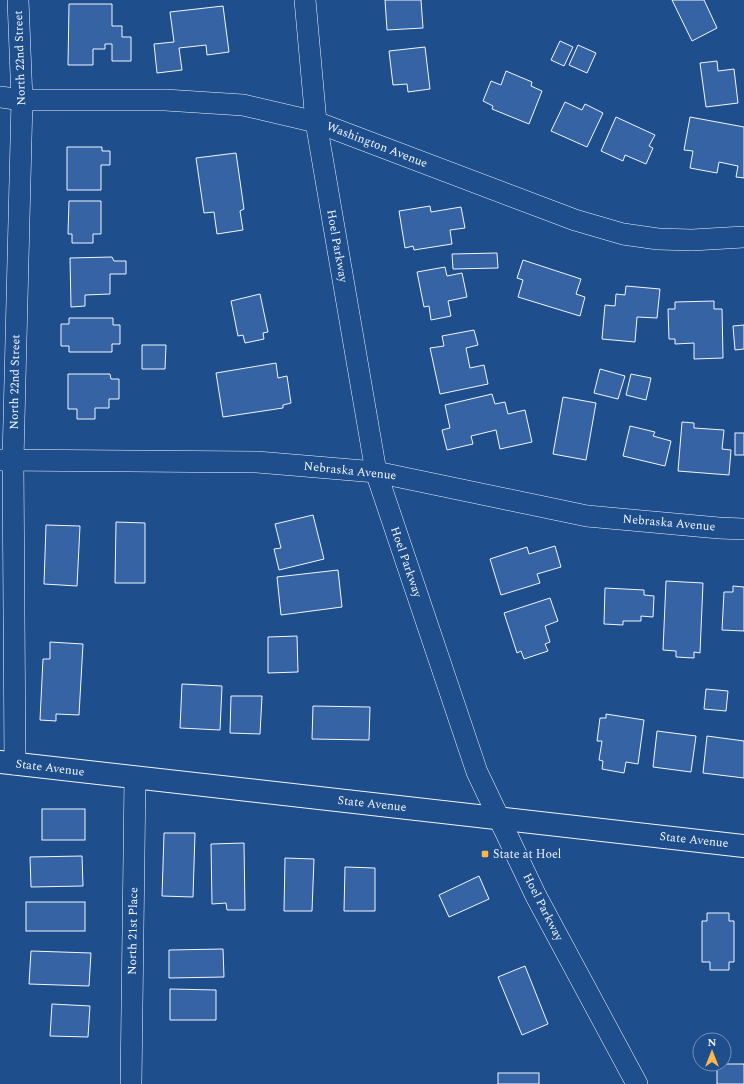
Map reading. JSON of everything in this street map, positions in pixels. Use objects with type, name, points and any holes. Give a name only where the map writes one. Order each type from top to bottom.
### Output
[{"type":"main road","name":"State Avenue","points":[[8,763],[744,846]]},
{"type":"street","name":"North 22nd Street","points":[[8,763],[7,460],[22,100],[18,0]]},
{"type":"street","name":"Hoel Parkway","points":[[305,0],[316,122],[376,472],[477,772],[536,896],[637,1084]]},
{"type":"street","name":"Washington Avenue","points":[[0,98],[22,100],[165,100],[243,105],[316,122],[575,220],[623,234],[658,239],[692,240],[744,237]]},
{"type":"street","name":"Nebraska Avenue","points":[[7,460],[257,462],[376,472],[587,516],[744,529]]},
{"type":"street","name":"North 21st Place","points":[[131,1084],[135,778]]},
{"type":"building","points":[[385,0],[421,0],[423,28],[387,30]]},
{"type":"building","points":[[672,0],[704,0],[717,28],[692,41]]},
{"type":"building","points":[[69,4],[112,4],[112,26],[122,26],[122,37],[131,37],[131,61],[112,61],[112,44],[105,44],[105,49],[93,49],[93,65],[68,65]]},
{"type":"building","points":[[223,6],[229,52],[207,55],[206,45],[179,48],[182,70],[157,73],[154,44],[174,42],[170,12]]},
{"type":"building","points":[[560,41],[573,47],[564,66],[551,60]]},
{"type":"building","points":[[578,45],[596,53],[587,73],[569,65]]},
{"type":"building","points":[[425,47],[430,89],[408,92],[407,84],[393,85],[389,51]]},
{"type":"building","points":[[717,61],[718,71],[734,69],[738,103],[706,107],[700,63]]},
{"type":"building","points":[[506,71],[532,82],[531,86],[542,91],[529,124],[492,109],[493,106],[483,101],[491,81],[501,85]]},
{"type":"building","points":[[565,102],[582,110],[585,104],[603,113],[587,147],[551,131]]},
{"type":"building","points":[[616,117],[655,135],[649,146],[653,148],[646,164],[625,155],[623,161],[601,151]]},
{"type":"building","points":[[690,117],[744,127],[744,178],[736,177],[738,166],[719,162],[717,173],[690,168],[693,151],[684,150]]},
{"type":"building","points":[[67,147],[102,147],[102,151],[110,151],[110,165],[101,165],[101,190],[67,190]]},
{"type":"building","points":[[236,153],[244,209],[240,211],[243,230],[217,234],[214,212],[204,213],[196,158]]},
{"type":"building","points":[[69,201],[101,201],[101,234],[93,234],[93,243],[72,243],[72,234],[68,234]]},
{"type":"building","points":[[430,206],[431,212],[461,207],[465,228],[450,230],[452,244],[414,250],[413,246],[405,248],[399,211]]},
{"type":"building","points":[[497,253],[498,268],[453,269],[452,254]]},
{"type":"building","points":[[112,257],[114,261],[126,261],[126,274],[110,274],[110,294],[85,295],[85,306],[71,307],[70,258]]},
{"type":"building","points":[[523,260],[581,279],[576,294],[585,297],[580,316],[518,297],[523,280],[517,278]]},
{"type":"building","points":[[445,267],[447,276],[462,273],[467,297],[448,301],[451,316],[431,320],[429,306],[424,307],[417,272]]},
{"type":"building","points":[[626,286],[660,289],[657,318],[637,317],[635,342],[602,339],[605,305],[615,306],[616,294],[625,295]]},
{"type":"building","points":[[260,294],[268,332],[263,333],[264,339],[245,343],[243,335],[238,336],[231,301]]},
{"type":"building","points":[[714,301],[714,309],[722,309],[723,358],[694,359],[694,343],[675,344],[675,339],[669,339],[668,309],[675,309],[675,302]]},
{"type":"building","points":[[69,318],[113,318],[113,325],[120,325],[120,344],[112,344],[112,352],[69,352],[69,346],[61,346],[61,324],[69,324]]},
{"type":"building","points":[[744,325],[744,349],[735,350],[733,326]]},
{"type":"building","points":[[474,330],[478,345],[466,348],[470,368],[484,365],[488,384],[440,394],[430,348],[444,346],[442,336]]},
{"type":"building","points":[[142,345],[166,345],[165,369],[142,369]]},
{"type":"building","points":[[276,363],[278,378],[287,376],[291,403],[283,405],[283,408],[223,417],[216,373]]},
{"type":"building","points":[[600,369],[625,376],[618,399],[594,393]]},
{"type":"building","points":[[68,374],[110,374],[111,379],[119,379],[119,399],[109,399],[109,408],[95,408],[95,419],[77,419],[77,409],[68,409]]},
{"type":"building","points":[[631,374],[651,378],[646,400],[626,395]]},
{"type":"building","points":[[492,394],[495,404],[505,402],[508,414],[525,410],[532,442],[500,449],[496,430],[471,436],[473,444],[447,450],[442,430],[450,428],[445,405]]},
{"type":"building","points":[[563,397],[596,403],[586,460],[553,454]]},
{"type":"building","points":[[682,422],[694,423],[694,428],[724,430],[722,449],[731,450],[729,475],[678,471]]},
{"type":"building","points":[[630,426],[655,432],[653,436],[671,441],[665,466],[623,456]]},
{"type":"building","points":[[735,433],[744,433],[744,455],[735,455]]},
{"type":"building","points":[[313,515],[324,559],[279,570],[274,549],[281,548],[275,524]]},
{"type":"building","points":[[116,522],[145,523],[145,583],[115,583]]},
{"type":"building","points":[[46,525],[80,526],[77,586],[44,584]]},
{"type":"building","points":[[555,546],[561,567],[537,574],[540,583],[501,595],[490,559],[527,547],[529,554]]},
{"type":"building","points":[[338,570],[342,607],[281,615],[277,577]]},
{"type":"building","points":[[666,581],[703,583],[700,653],[694,652],[694,658],[676,657],[676,651],[663,650]]},
{"type":"building","points":[[733,586],[744,587],[744,631],[722,630],[724,592],[733,592]]},
{"type":"building","points":[[605,588],[644,590],[644,595],[654,596],[653,617],[641,616],[641,621],[623,621],[623,625],[604,624]]},
{"type":"building","points":[[550,598],[558,621],[545,626],[550,642],[545,644],[548,651],[524,659],[521,651],[517,653],[504,613]]},
{"type":"building","points":[[297,636],[298,672],[268,673],[268,637]]},
{"type":"building","points":[[50,642],[83,644],[79,715],[56,714],[56,721],[40,720],[43,659],[50,659]]},
{"type":"building","points":[[182,684],[222,686],[220,730],[180,728]]},
{"type":"building","points":[[706,689],[728,691],[726,711],[704,709]]},
{"type":"building","points":[[231,696],[262,696],[260,734],[230,733]]},
{"type":"building","points":[[313,706],[370,707],[369,740],[312,739]]},
{"type":"building","points":[[606,714],[644,720],[638,764],[626,762],[624,773],[602,769],[603,761],[599,760],[602,741],[597,741],[600,718],[606,718]]},
{"type":"building","points":[[657,731],[696,736],[691,772],[653,767]]},
{"type":"building","points":[[707,736],[744,741],[744,778],[703,773]]},
{"type":"building","points":[[42,809],[85,809],[85,840],[42,840]]},
{"type":"building","points":[[164,833],[195,833],[193,897],[162,896]]},
{"type":"building","points":[[244,843],[245,910],[227,910],[226,903],[212,904],[211,844]]},
{"type":"building","points":[[82,856],[83,886],[31,887],[30,857]]},
{"type":"building","points":[[285,858],[314,859],[312,911],[284,911]]},
{"type":"building","points":[[345,867],[375,868],[375,911],[344,911]]},
{"type":"building","points":[[479,876],[489,899],[449,917],[439,895]]},
{"type":"building","points":[[26,902],[85,902],[85,931],[26,931]]},
{"type":"building","points":[[707,913],[729,913],[729,921],[734,921],[734,962],[729,962],[729,970],[710,970],[710,962],[702,962],[702,921],[707,921]]},
{"type":"building","points":[[223,949],[224,977],[169,978],[169,950]]},
{"type":"building","points":[[31,951],[91,953],[89,986],[29,984]]},
{"type":"building","points":[[525,966],[548,1024],[522,1035],[498,977]]},
{"type":"building","points":[[170,989],[216,990],[216,1020],[170,1020]]},
{"type":"building","points":[[52,1004],[90,1006],[88,1037],[50,1036]]},
{"type":"building","points":[[732,1064],[744,1064],[744,1084],[717,1084],[717,1072],[732,1072]]},
{"type":"building","points":[[498,1073],[539,1073],[539,1084],[498,1084]]},
{"type":"place","name":"State at Hoel","points":[[485,854]]}]
